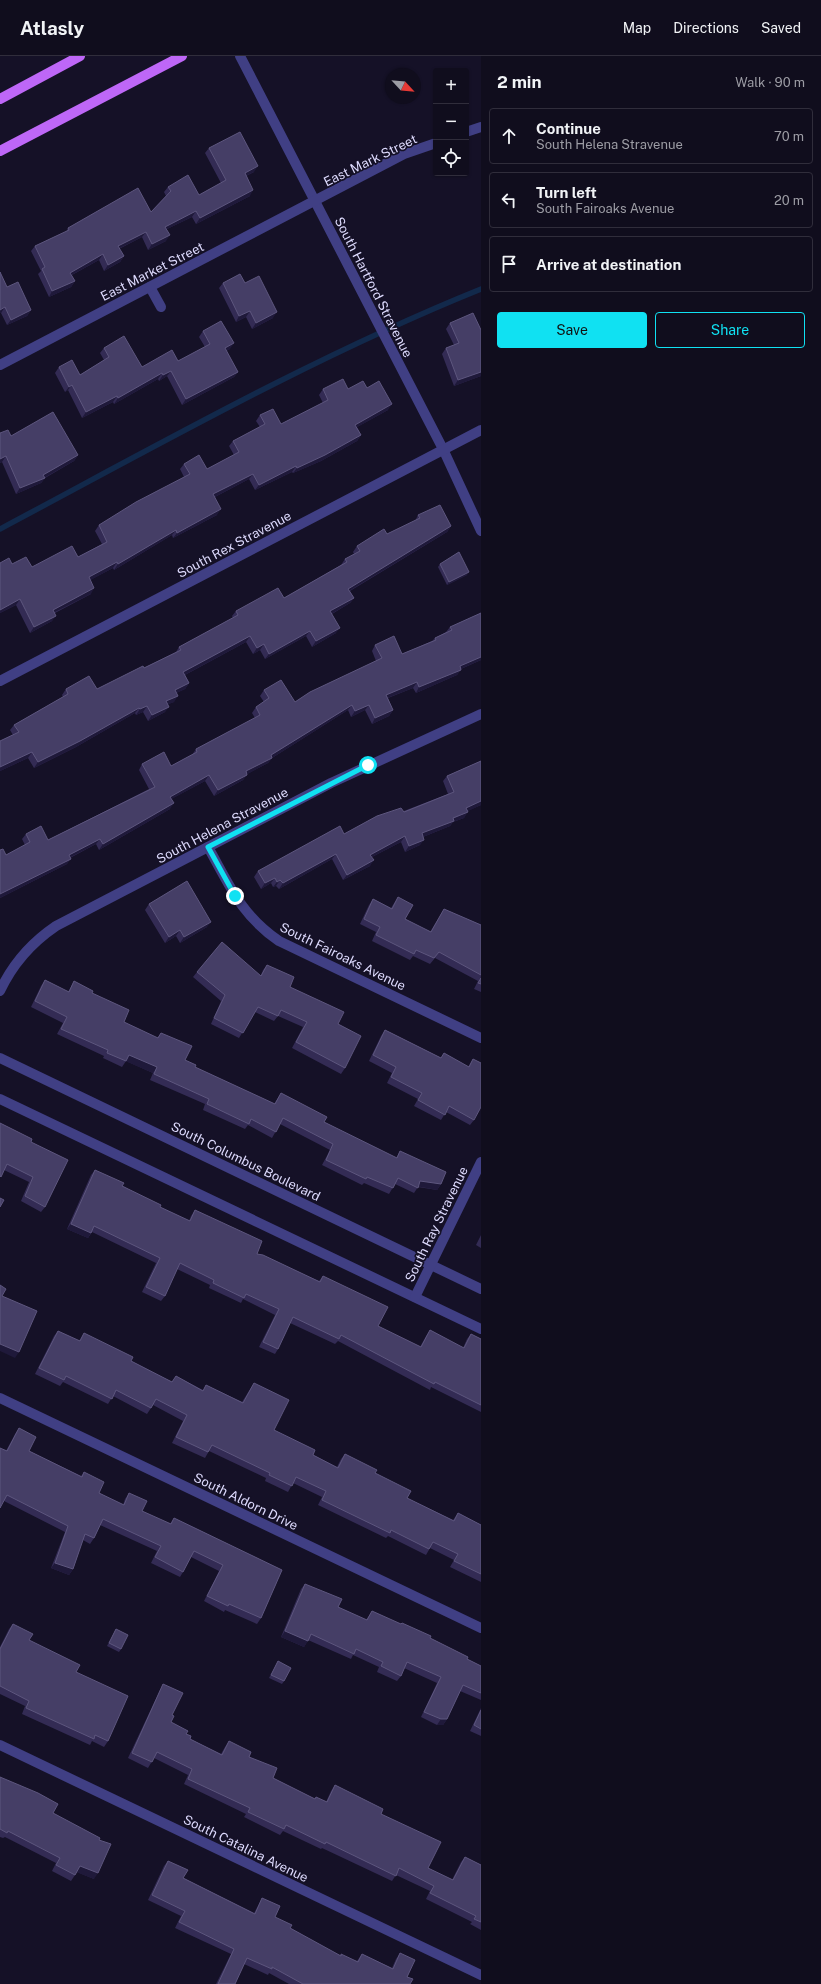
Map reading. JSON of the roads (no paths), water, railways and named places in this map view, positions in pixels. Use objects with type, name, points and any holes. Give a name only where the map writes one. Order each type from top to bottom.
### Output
[{"type":"main road","points":[[0,99],[80,56]]},
{"type":"main road","points":[[0,151],[182,56]]},
{"type":"street","name":"South Hartford Stravenue","points":[[240,56],[443,449],[481,531]]},
{"type":"street","points":[[469,131],[481,127]]},
{"type":"street","name":"East Mark Street","points":[[316,201],[404,154],[433,144]]},
{"type":"street","name":"East Market Street","points":[[0,365],[316,201]]},
{"type":"street","points":[[150,286],[161,307]]},
{"type":"street","name":"South Rex Stravenue","points":[[0,681],[481,430]]},
{"type":"street","name":"South Helena Stravenue","points":[[0,991],[16,963],[28,948],[56,926],[368,765],[481,714]]},
{"type":"street","name":"South Fairoaks Avenue","points":[[208,847],[244,909],[254,922],[266,932],[279,941],[481,1038]]},
{"type":"street","name":"South Columbus Boulevard","points":[[0,1058],[481,1288]]},
{"type":"street","points":[[0,1098],[481,1329]]},
{"type":"street","name":"South Ray Stravenue","points":[[415,1297],[481,1162]]},
{"type":"street","name":"South Aldorn Drive","points":[[0,1398],[481,1628]]},
{"type":"street","name":"South Catalina Avenue","points":[[0,1745],[481,1975]]},
{"type":"waterway","points":[[0,529],[298,372],[419,315],[481,289]]}]
